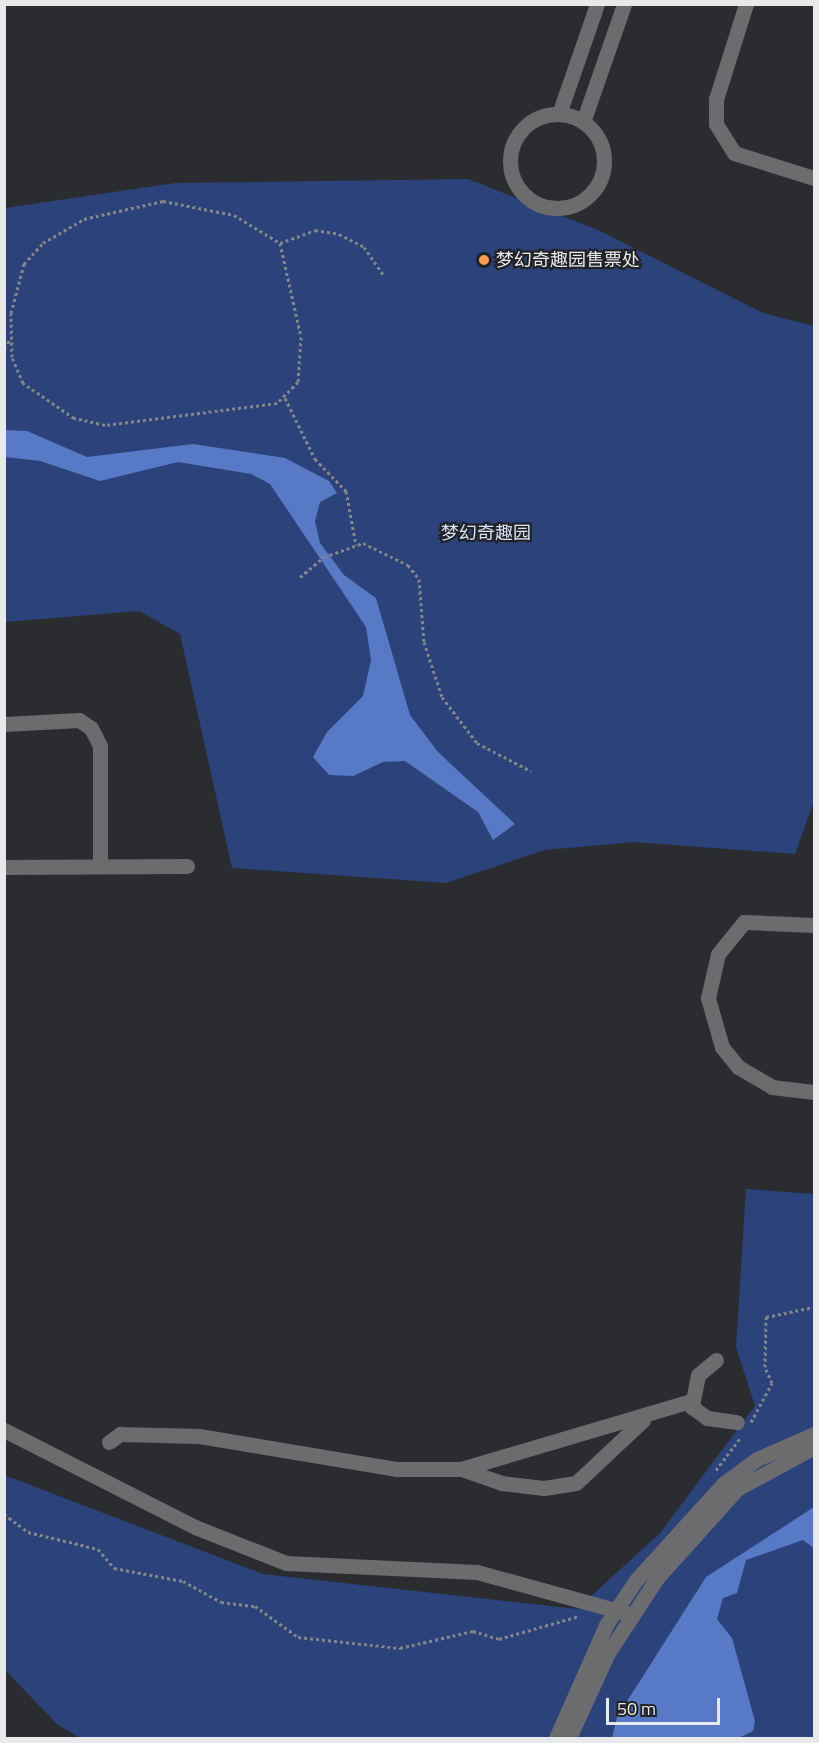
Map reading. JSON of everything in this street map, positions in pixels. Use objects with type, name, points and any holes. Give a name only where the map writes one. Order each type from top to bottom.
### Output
[{"type":"street","points":[[559,114],[597,4]]},
{"type":"street","points":[[583,122],[624,4]]},
{"type":"street","points":[[746,4],[716,99],[716,124],[734,153],[814,178]]},
{"type":"street","points":[[559,114],[583,122],[594,132],[604,160],[595,188],[572,205],[542,205],[518,188],[510,152],[531,121],[559,114]]},
{"type":"street","points":[[4,724],[79,720],[91,728],[100,746],[100,866]]},
{"type":"street","points":[[4,867],[186,866]]},
{"type":"street","points":[[814,925],[744,922],[718,954],[708,998],[722,1047],[738,1067],[772,1087],[814,1092]]},
{"type":"street","points":[[691,1401],[698,1375],[716,1360]]},
{"type":"street","points":[[691,1401],[707,1418],[743,1426]]},
{"type":"street","points":[[109,1442],[120,1434],[200,1436],[397,1469],[461,1469],[644,1419],[691,1401]]},
{"type":"street","points":[[461,1469],[501,1483],[544,1488],[576,1483],[644,1419]]},
{"type":"street","points":[[4,1430],[195,1527],[286,1563],[477,1572],[623,1612]]},
{"type":"street","points":[[556,1738],[623,1612],[723,1484],[757,1459],[814,1434]]},
{"type":"street","points":[[569,1738],[623,1612],[737,1489],[814,1447]]},
{"type":"path","points":[[163,201],[190,203],[259,226],[280,243],[301,337],[298,382],[285,398],[95,423],[74,418],[23,383],[11,338],[10,313],[24,264],[43,243],[84,219],[163,201]]},
{"type":"path","points":[[280,243],[315,230],[339,234],[364,247],[383,274]]},
{"type":"path","points":[[4,348],[11,338]]},
{"type":"path","points":[[285,398],[315,459],[346,491],[356,545]]},
{"type":"path","points":[[300,577],[324,557],[356,545],[389,552],[408,565],[419,579],[424,642],[442,697],[477,743],[498,759],[531,771]]},
{"type":"path","points":[[714,1472],[772,1383],[765,1367],[766,1317],[814,1307]]},
{"type":"path","points":[[4,1514],[28,1532],[98,1549],[114,1568],[183,1581],[221,1602],[255,1606],[298,1637],[400,1648],[473,1631],[499,1639],[586,1615],[594,1604]]},
{"type":"green space","name":"梦幻奇趣园","points":[[468,179],[598,230],[763,313],[814,326],[814,801],[795,854],[634,842],[545,850],[446,883],[232,868],[180,634],[139,611],[5,622],[5,208],[175,183]]},
{"type":"green space","points":[[746,1189],[814,1194],[814,1738],[80,1738],[57,1724],[5,1670],[4,1475],[263,1574],[577,1609],[660,1533],[755,1406],[736,1347]]},
{"type":"shaded area","points":[[5,430],[27,431],[87,457],[193,444],[285,458],[329,481],[337,493],[320,502],[315,521],[320,543],[344,575],[376,598],[410,715],[438,752],[515,824],[493,840],[478,812],[405,761],[383,762],[353,776],[329,775],[313,757],[327,732],[363,696],[371,660],[366,627],[270,484],[251,474],[178,462],[100,481],[40,461],[5,457]]},
{"type":"shaded area","points":[[814,1507],[814,1548],[803,1540],[746,1560],[737,1593],[723,1598],[717,1619],[732,1638],[755,1721],[753,1731],[739,1738],[612,1738],[617,1717],[706,1577]]},
{"type":"place","name":"梦幻奇趣园售票处","points":[[484,260]]}]
